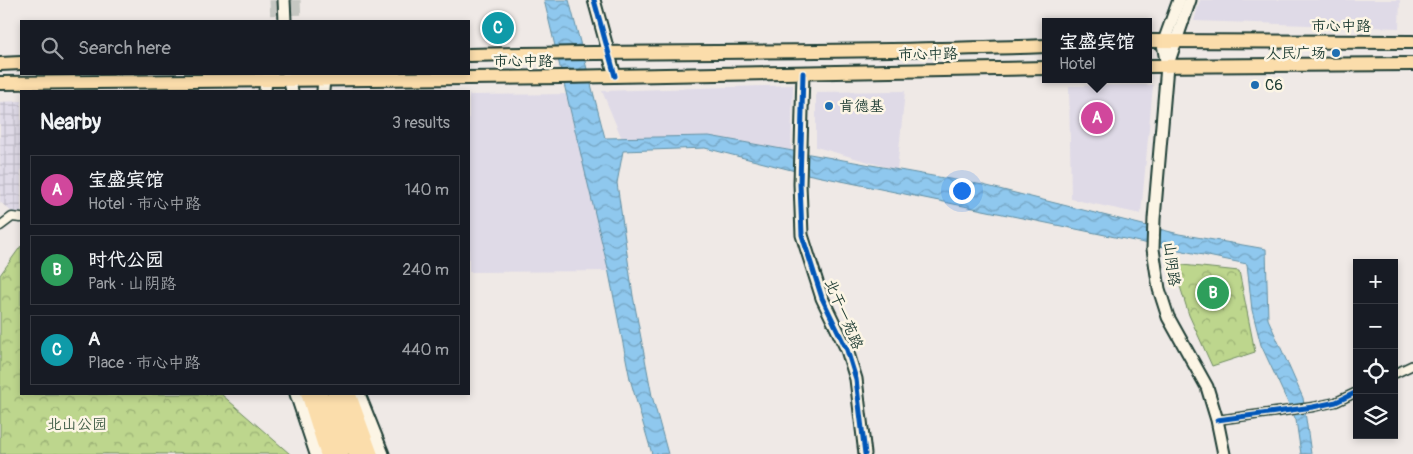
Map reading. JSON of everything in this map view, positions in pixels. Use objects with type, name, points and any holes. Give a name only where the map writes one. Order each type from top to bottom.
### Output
[{"type":"highway","points":[[309,395],[328,454]]},
{"type":"highway","points":[[320,395],[341,454]]},
{"type":"highway","points":[[335,395],[356,454]]},
{"type":"highway","points":[[348,395],[370,454]]},
{"type":"main road","points":[[284,0],[284,20]]},
{"type":"main road","points":[[594,0],[615,76]]},
{"type":"main road","name":"山阴路","points":[[1178,0],[1167,66],[1153,249],[1159,289],[1168,317],[1206,387],[1217,420],[1224,454]]},
{"type":"main road","name":"山阴路","points":[[1170,40],[1190,0]]},
{"type":"main road","name":"市心中路","points":[[1152,41],[1413,42]]},
{"type":"main road","name":"市心中路","points":[[470,55],[591,52],[961,49],[1042,46]]},
{"type":"main road","points":[[0,64],[20,64]]},
{"type":"main road","points":[[1152,66],[1413,64]]},
{"type":"main road","name":"市心中路","points":[[0,83],[125,86],[290,82],[324,85],[562,77],[1042,68]]},
{"type":"main road","name":"北干一苑路","points":[[803,73],[800,184],[802,235],[822,298],[847,350],[856,379],[866,454]]},
{"type":"main road","points":[[296,395],[316,454]]},
{"type":"main road","points":[[359,395],[383,454]]},
{"type":"street","points":[[0,226],[12,217],[20,218]]},
{"type":"street","points":[[1398,372],[1413,365]]},
{"type":"street","points":[[1217,420],[1313,407],[1336,402],[1353,394]]},
{"type":"shaded area","points":[[1200,0],[1400,0],[1399,28],[1194,21]]},
{"type":"shaded area","points":[[793,85],[791,151],[709,136],[622,139],[602,91]]},
{"type":"shaded area","points":[[1153,85],[1141,214],[1071,199],[1069,86]]},
{"type":"shaded area","points":[[905,91],[897,170],[816,147],[816,92]]},
{"type":"shaded area","points":[[574,94],[615,271],[470,272],[470,95]]},
{"type":"shaded area","points":[[20,101],[20,218],[0,202],[0,102]]},
{"type":"green space","name":"北山公园","points":[[20,247],[20,395],[222,395],[290,454],[0,454],[0,275]]},
{"type":"green space","points":[[1173,264],[1239,271],[1255,352],[1212,366],[1189,315]]},
{"type":"water","points":[[544,0],[569,0],[605,138],[709,136],[983,185],[1179,234],[1266,249],[1268,319],[1303,398],[1311,454],[1301,454],[1296,420],[1261,345],[1252,310],[1247,264],[807,174],[705,148],[623,151],[617,183],[633,296],[652,396],[668,454],[652,454],[630,379],[608,268]]},
{"type":"tunnel","points":[[277,0],[278,20]]},
{"type":"tunnel","points":[[293,0],[294,20]]},
{"type":"tunnel","points":[[281,75],[282,90]]},
{"type":"cycle path","points":[[594,0],[615,76]]},
{"type":"cycle path","points":[[803,73],[800,184],[802,235],[822,298],[847,350],[856,379],[865,454]]},
{"type":"cycle path","points":[[1217,420],[1313,407],[1336,402],[1353,394]]},
{"type":"place","name":"A","points":[[498,28]]},
{"type":"place","name":"人民广场","points":[[1336,53]]},
{"type":"place","name":"C6","points":[[1255,85]]},
{"type":"place","name":"肯德基","points":[[829,106]]},
{"type":"place","name":"宝盛宾馆","points":[[1097,118]]},
{"type":"place","name":"时代公园","points":[[1213,293]]}]
